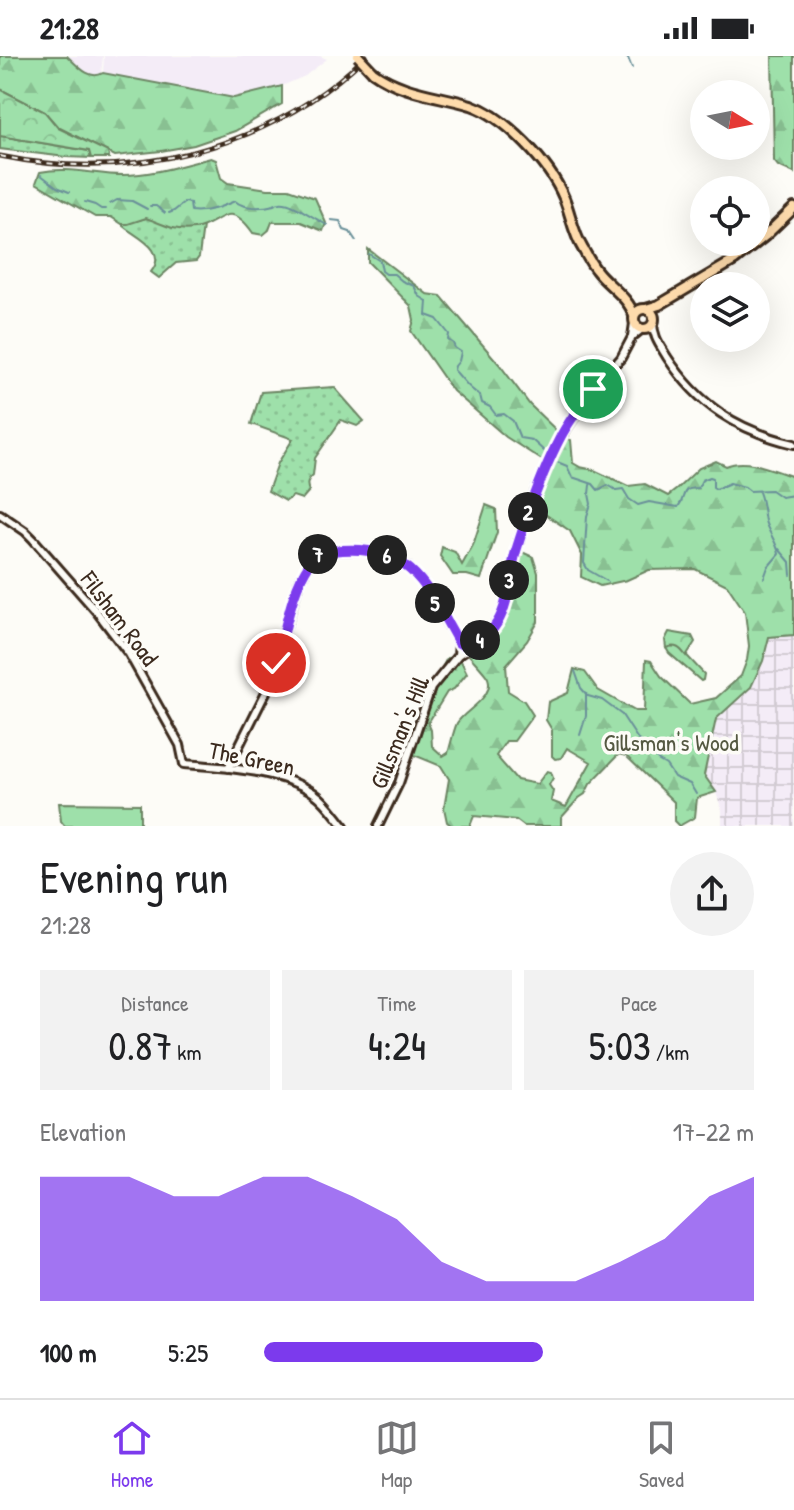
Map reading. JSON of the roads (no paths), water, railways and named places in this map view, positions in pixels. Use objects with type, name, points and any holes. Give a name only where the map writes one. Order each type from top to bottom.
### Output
[{"type":"main road","points":[[358,56],[373,72],[396,85],[470,105],[507,125],[554,179],[564,197],[573,230],[596,270],[650,327],[659,305]]},
{"type":"main road","points":[[640,319],[735,260],[794,208]]},
{"type":"main road","points":[[640,319],[651,312],[654,320]]},
{"type":"street","points":[[640,319],[655,336],[683,380],[707,404],[722,416],[755,433],[794,444]]},
{"type":"street","name":"Gillsman's Hill","points":[[378,826],[399,783],[431,688],[458,655],[491,632],[500,617],[515,555],[542,476],[561,437],[593,389],[621,358],[640,319]]},
{"type":"street","points":[[654,320],[655,336]]},
{"type":"street","name":"Filsham Road","points":[[0,514],[33,539],[116,636],[142,675],[180,745],[184,764]]},
{"type":"street","points":[[228,768],[268,688],[299,582],[319,554],[339,550],[380,552],[416,573],[459,643],[458,655]]},
{"type":"street","points":[[459,643],[468,646]]},
{"type":"street","name":"The Green","points":[[184,764],[228,768],[287,780],[316,794],[344,826]]},
{"type":"waterway","points":[[623,56],[628,58],[632,68]]},
{"type":"waterway","points":[[41,175],[69,192]]},
{"type":"waterway","points":[[110,204],[117,200],[132,201],[147,209]]},
{"type":"waterway","points":[[169,213],[185,202],[190,203],[191,211],[213,209],[235,201],[254,207],[285,203],[327,225]]},
{"type":"waterway","points":[[85,202],[105,209]]},
{"type":"waterway","points":[[150,206],[156,206],[165,213]]},
{"type":"waterway","points":[[331,220],[340,221],[344,230],[350,232],[356,241]]},
{"type":"waterway","points":[[369,254],[380,261],[382,271],[414,286],[419,296],[427,301],[426,315],[437,319],[449,334],[448,340],[461,352],[454,370],[480,395],[482,403],[496,415],[504,414],[513,421],[520,438],[532,440],[544,451]]},
{"type":"waterway","points":[[555,461],[567,466],[572,477],[593,484],[598,490],[608,485],[616,490],[623,489],[629,499],[638,505],[649,502],[678,507],[686,491],[698,488],[702,480],[710,477],[716,489],[730,483],[750,491],[771,490],[781,497],[794,495]]},
{"type":"waterway","points":[[590,485],[591,504],[587,516],[584,563],[588,570],[607,581]]},
{"type":"waterway","points":[[759,492],[765,521],[779,554],[768,567],[764,578]]},
{"type":"waterway","points":[[779,549],[790,562],[791,575]]},
{"type":"waterway","points":[[575,671],[581,688],[588,696],[602,700],[622,715],[639,741],[666,765],[674,777],[690,784],[696,794]]},
{"type":"waterway","points":[[580,735],[586,716],[586,694]]},
{"type":"railway","points":[[0,156],[49,163],[99,165],[148,161],[196,151],[242,136],[287,115],[328,88],[366,56]]},
{"type":"park label","name":"Gillsman's Wood","points":[[671,742]]}]
